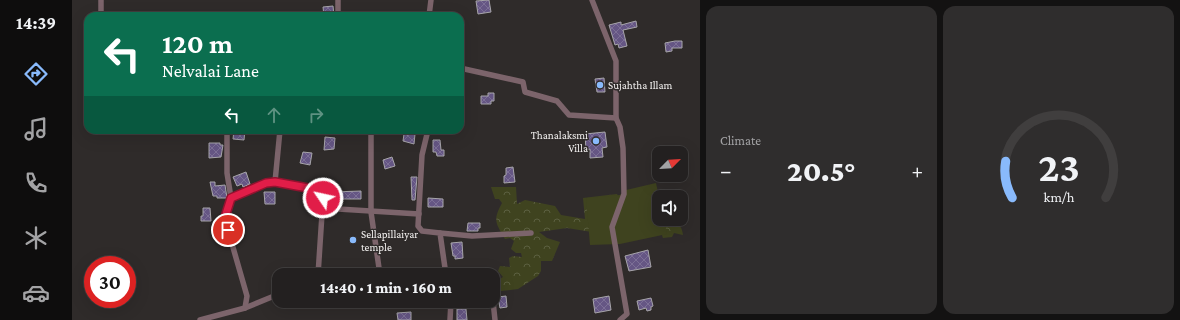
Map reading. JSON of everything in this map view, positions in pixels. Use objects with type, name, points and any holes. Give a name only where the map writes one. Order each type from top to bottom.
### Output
[{"type":"street","points":[[101,0],[101,12]]},
{"type":"street","points":[[338,0],[338,12]]},
{"type":"street","points":[[430,12],[431,0]]},
{"type":"street","points":[[592,0],[616,61],[616,118],[620,127],[623,148],[624,194],[612,227],[627,314],[620,320]]},
{"type":"street","points":[[464,69],[523,82],[525,92],[558,101],[569,115],[616,118]]},
{"type":"street","points":[[228,134],[227,174],[231,198],[226,214],[228,230],[247,296],[245,308]]},
{"type":"street","points":[[275,182],[280,134]]},
{"type":"street","points":[[371,134],[371,212],[379,268]]},
{"type":"street","points":[[427,134],[422,155],[418,226],[422,230],[472,236],[531,233]]},
{"type":"street","points":[[231,198],[257,186],[275,182],[319,190],[323,198],[318,268]]},
{"type":"street","points":[[322,208],[419,214]]},
{"type":"street","points":[[440,233],[445,268]]},
{"type":"street","points":[[200,320],[245,308],[272,297]]},
{"type":"street","points":[[450,320],[451,308]]},
{"type":"street","points":[[494,308],[495,320]]},
{"type":"green space","points":[[656,183],[658,190],[652,190],[652,226],[665,226],[667,234],[620,244],[590,245],[586,198],[620,195],[626,190]]},
{"type":"green space","points":[[491,187],[516,187],[517,204],[525,200],[555,206],[561,215],[585,219],[583,198],[617,194],[620,200],[592,232],[567,228],[539,232],[547,238],[560,242],[552,261],[541,261],[541,271],[538,276],[518,289],[500,291],[500,279],[503,277],[500,273],[500,266],[510,267],[509,258],[513,256],[522,257],[521,253],[516,253],[511,249],[514,241],[510,238],[505,239],[497,225],[496,217],[502,203],[499,199],[495,199]]},
{"type":"green space","points":[[666,226],[679,226],[682,229],[683,235],[674,233],[672,237],[663,238],[662,230]]},
{"type":"building","points":[[489,0],[491,12],[478,14],[476,1]]},
{"type":"building","points":[[333,6],[334,12],[324,12],[323,7]]},
{"type":"building","points":[[636,21],[637,27],[623,30],[627,46],[619,48],[618,44],[615,45],[609,25],[621,22],[621,25]]},
{"type":"building","points":[[682,41],[682,48],[672,48],[672,51],[666,52],[665,43]]},
{"type":"building","name":"Sujahtha Illam","points":[[604,78],[605,92],[597,92],[595,79]]},
{"type":"building","points":[[488,93],[494,93],[494,101],[491,101],[491,104],[481,104],[481,96],[488,96]]},
{"type":"building","name":"Thanalaksmi Villa","points":[[605,132],[607,147],[602,148],[603,157],[590,158],[590,149],[586,150],[585,134]]},
{"type":"building","points":[[234,134],[245,134],[244,140],[233,139]]},
{"type":"building","points":[[404,134],[415,134],[414,144],[403,141]]},
{"type":"building","points":[[325,137],[335,138],[334,149],[324,150]]},
{"type":"building","points":[[433,140],[440,140],[441,150],[444,150],[444,156],[437,156],[436,152],[433,152]]},
{"type":"building","points":[[209,143],[220,143],[220,145],[223,145],[221,157],[209,158]]},
{"type":"building","points":[[303,152],[312,153],[310,165],[300,163]]},
{"type":"building","points":[[392,157],[395,166],[385,169],[383,160]]},
{"type":"building","points":[[513,167],[515,182],[504,183],[506,168]]},
{"type":"building","points":[[246,172],[250,184],[243,187],[242,184],[237,186],[233,177]]},
{"type":"building","points":[[411,177],[417,177],[415,200],[412,200]]},
{"type":"building","points":[[210,182],[215,182],[215,186],[225,185],[227,198],[217,198],[217,196],[213,196]]},
{"type":"building","points":[[361,191],[361,199],[332,199],[332,192]]},
{"type":"building","points":[[264,192],[275,192],[275,204],[265,204]]},
{"type":"building","points":[[428,198],[443,199],[443,207],[428,207]]},
{"type":"building","points":[[203,208],[210,208],[211,221],[201,221],[201,216],[203,216]]},
{"type":"building","points":[[468,223],[480,223],[480,228],[478,228],[478,231],[467,231]]},
{"type":"building","points":[[462,242],[463,258],[455,259],[455,256],[453,256],[451,243]]},
{"type":"building","points":[[648,250],[651,267],[629,271],[625,256]]},
{"type":"building","points":[[506,296],[507,307],[500,308],[500,297]]},
{"type":"building","points":[[609,296],[611,310],[595,313],[593,299]]},
{"type":"building","points":[[651,298],[653,306],[651,307],[651,310],[647,311],[646,308],[639,310],[637,301]]},
{"type":"building","points":[[457,309],[466,309],[467,320],[457,320]]},
{"type":"building","points":[[411,312],[411,320],[398,320],[397,313]]},
{"type":"place","name":"Sujahtha Illam","points":[[600,85]]},
{"type":"place","name":"Thanalaksmi Villa","points":[[596,141]]},
{"type":"place","name":"Sellapillaiyar temple","points":[[353,240]]},
{"type":"route","points":[[228,230],[226,214],[231,198],[257,186],[275,182],[319,190],[323,198]]}]
